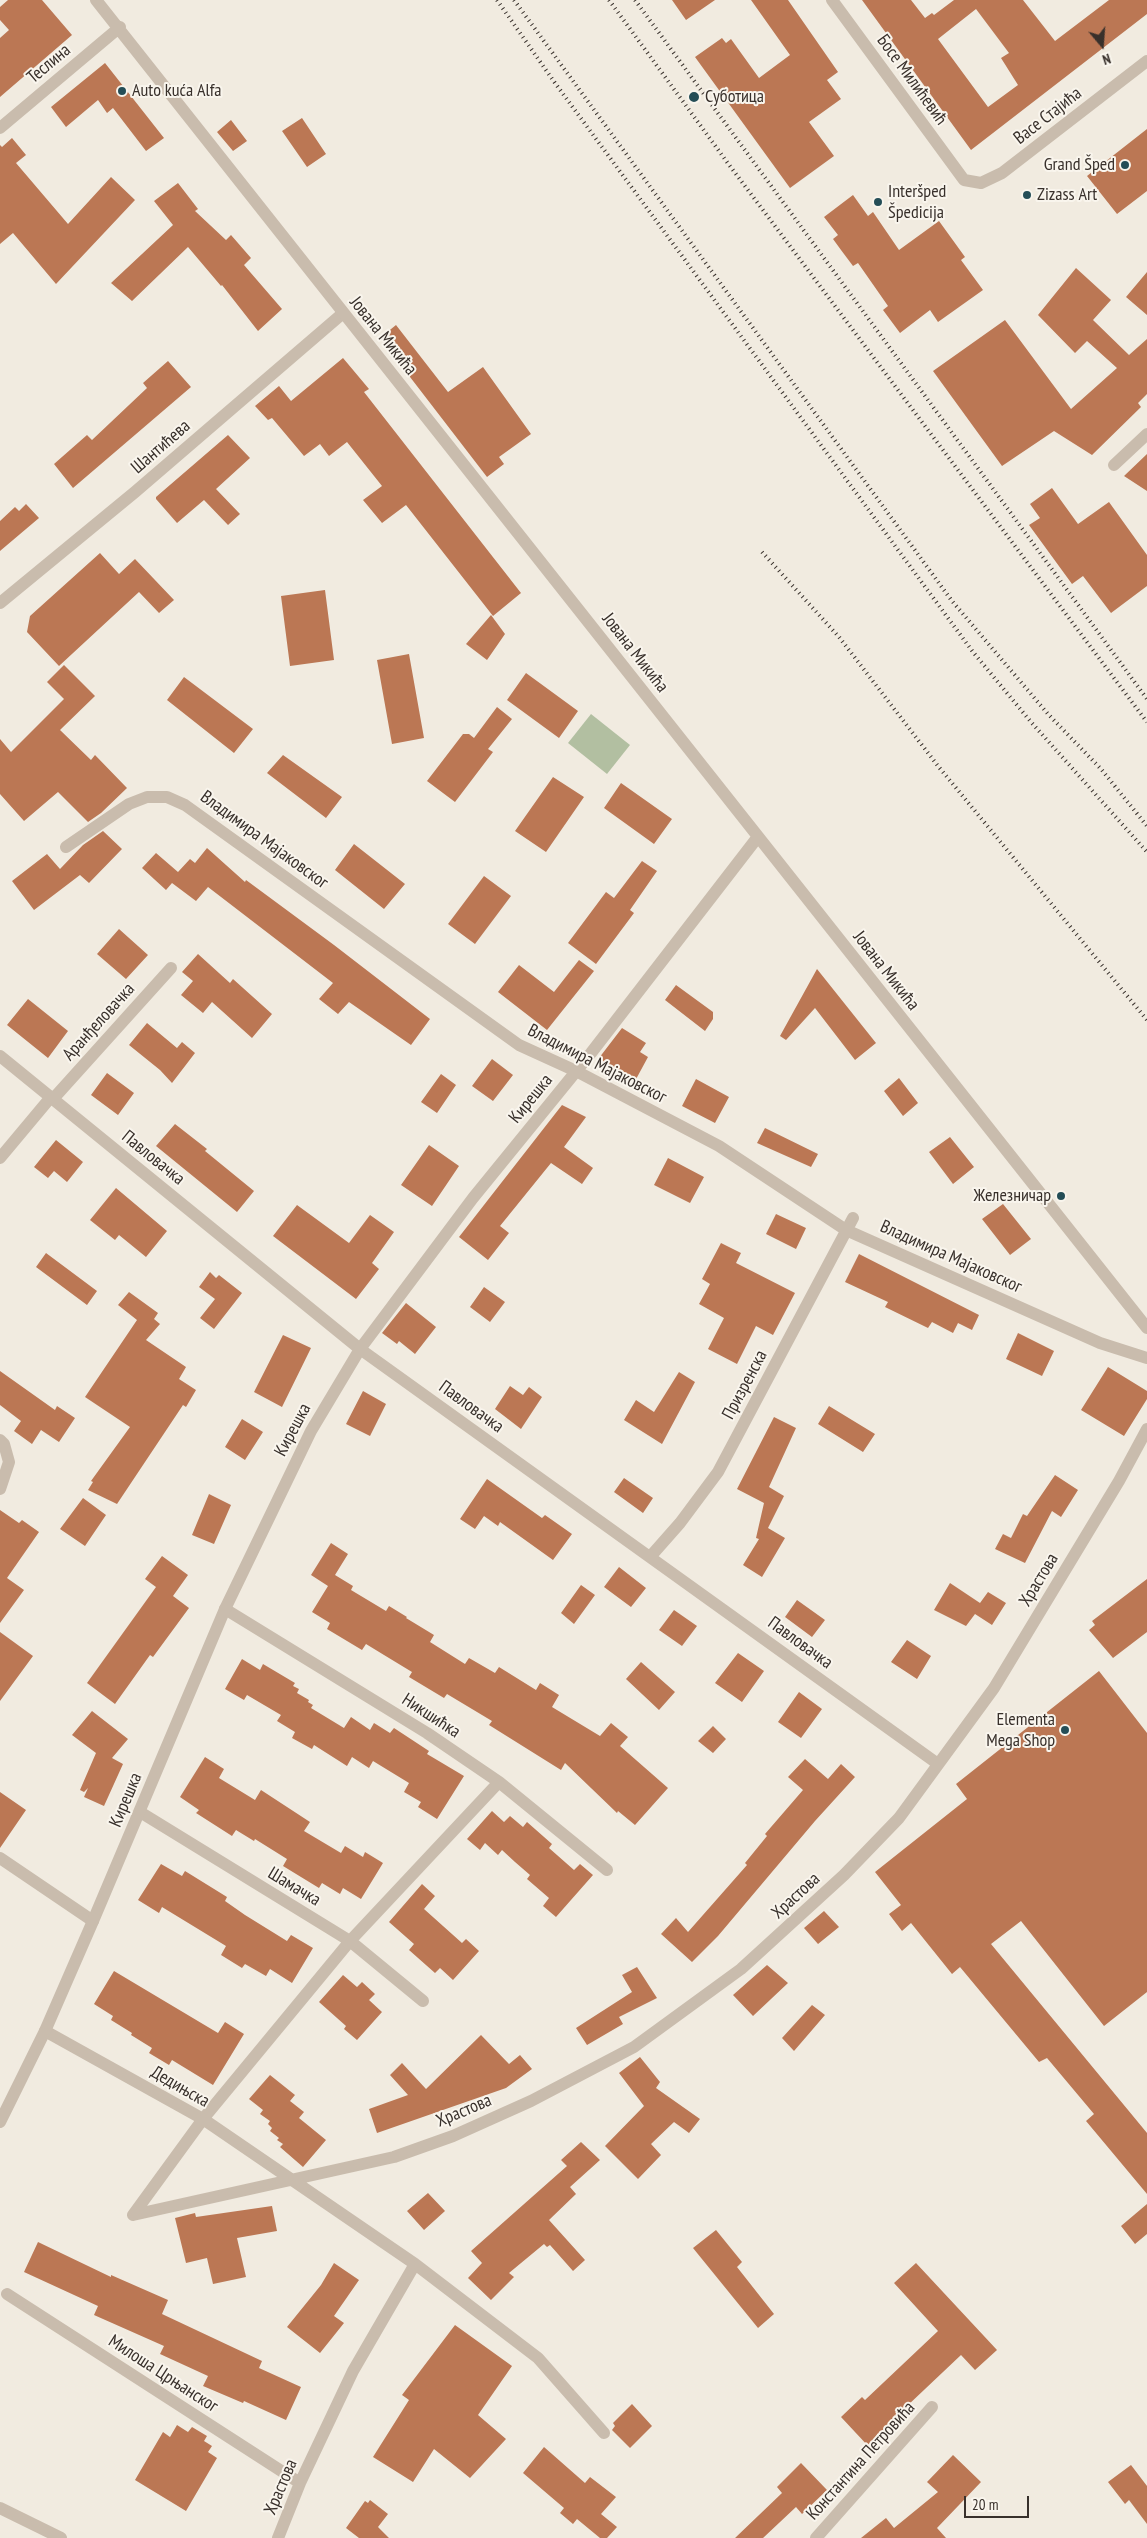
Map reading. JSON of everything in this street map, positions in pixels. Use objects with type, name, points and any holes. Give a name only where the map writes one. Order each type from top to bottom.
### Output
[{"type":"street","name":"Јована Микића","points":[[96,0],[120,27],[342,314],[1147,1328]]},
{"type":"street","name":"Босе Милићевић","points":[[832,0],[964,180]]},
{"type":"street","name":"Теслина","points":[[0,128],[120,27]]},
{"type":"street","name":"Васе Стајића","points":[[964,180],[980,183],[1002,173],[1147,61]]},
{"type":"street","name":"Шантићева","points":[[0,603],[134,492],[342,314]]},
{"type":"street","points":[[1114,465],[1147,434]]},
{"type":"street","name":"Владимира Мајаковског","points":[[66,847],[129,804],[147,797],[167,797],[185,805],[519,1045],[576,1071],[719,1146],[846,1230],[1100,1343],[1147,1358]]},
{"type":"street","name":"Кирешка","points":[[0,2122],[45,2031],[225,1609],[311,1430],[360,1348],[472,1198],[576,1071],[757,838]]},
{"type":"street","name":"Аранђеловачка","points":[[0,1158],[171,968]]},
{"type":"street","name":"Павловачка","points":[[0,1056],[360,1348],[938,1764]]},
{"type":"street","name":"Призренска","points":[[650,1557],[680,1523],[718,1472],[852,1218]]},
{"type":"street","name":"Храстова","points":[[203,2119],[134,2215],[394,2157],[453,2136],[531,2101],[634,2047],[741,1969],[806,1911],[899,1818],[994,1688],[1089,1532],[1147,1429]]},
{"type":"street","points":[[0,1440],[4,1444],[9,1462],[0,1489]]},
{"type":"street","name":"Никшићка","points":[[225,1609],[427,1733],[499,1782],[607,1870]]},
{"type":"street","points":[[203,2119],[350,1941],[499,1782]]},
{"type":"street","name":"Шамачка","points":[[140,1812],[350,1941],[423,2001]]},
{"type":"street","points":[[0,1858],[93,1921]]},
{"type":"street","name":"Дедињска","points":[[45,2031],[203,2119],[293,2181]]},
{"type":"street","points":[[293,2181],[415,2264],[538,2358],[604,2432]]},
{"type":"street","name":"Храстова","points":[[278,2538],[300,2483],[354,2371],[415,2264]]},
{"type":"street","name":"Милоша Црњанског","points":[[7,2294],[300,2483]]},
{"type":"street","name":"Константина Петровића","points":[[816,2538],[932,2407]]},
{"type":"street","points":[[0,2508],[61,2538]]},
{"type":"green space","points":[[591,714],[630,745],[607,774],[568,743]]},
{"type":"building","points":[[8,0],[42,0],[72,35],[0,97],[0,38],[9,30],[0,20],[0,7]]},
{"type":"building","points":[[672,0],[715,0],[686,20]]},
{"type":"building","points":[[751,0],[788,0],[838,72],[827,80],[841,99],[809,122],[834,156],[790,188],[695,57],[722,38],[726,43],[731,39],[759,78],[790,55]]},
{"type":"building","points":[[862,0],[911,0],[925,18],[932,13],[934,15],[954,0],[1023,0],[1055,41],[1109,0],[1147,0],[1147,14],[971,150]],"holes":[[[976,9],[1009,53],[1001,58],[1018,85],[988,107],[938,39]]]},
{"type":"building","points":[[105,63],[164,138],[146,151],[113,108],[107,113],[98,100],[66,127],[51,107]]},
{"type":"building","points":[[302,118],[326,154],[307,167],[282,131]]},
{"type":"building","points":[[231,120],[247,141],[233,151],[217,132]]},
{"type":"building","points":[[1147,129],[1147,191],[1117,214],[1087,176]]},
{"type":"building","points":[[12,138],[26,155],[16,163],[68,224],[111,177],[135,200],[56,284],[13,233],[0,244],[0,145],[2,147]]},
{"type":"building","points":[[178,183],[198,209],[195,211],[226,240],[231,235],[251,258],[244,265],[282,309],[258,331],[222,285],[188,247],[132,301],[111,283],[173,225],[154,201]]},
{"type":"building","points":[[853,195],[868,216],[873,212],[899,250],[939,221],[965,257],[961,260],[983,290],[938,322],[930,310],[900,333],[883,310],[888,306],[858,263],[853,266],[833,239],[838,235],[824,217]]},
{"type":"building","points":[[1076,268],[1111,300],[1093,320],[1129,355],[1147,339],[1147,394],[1138,403],[1141,407],[1092,455],[1054,431],[1002,466],[933,371],[1005,320],[1071,409],[1117,368],[1087,341],[1075,353],[1038,315]]},
{"type":"building","points":[[1147,272],[1147,315],[1126,297]]},
{"type":"building","points":[[396,325],[448,392],[483,367],[531,434],[499,457],[504,464],[487,477],[380,338]]},
{"type":"building","points":[[343,358],[369,389],[364,392],[521,593],[493,616],[406,505],[382,523],[363,500],[382,486],[347,442],[329,456],[320,444],[304,456],[272,418],[268,420],[255,406],[279,386],[291,401]]},
{"type":"building","points":[[168,361],[191,387],[73,488],[54,464],[87,435],[92,440],[147,388],[143,383]]},
{"type":"building","points":[[228,435],[250,458],[216,489],[240,514],[228,525],[204,500],[177,523],[156,497]]},
{"type":"building","points":[[1147,454],[1147,491],[1124,476]]},
{"type":"building","points":[[1052,488],[1078,524],[1109,502],[1147,555],[1147,586],[1111,613],[1083,576],[1072,584],[1029,525],[1040,518],[1030,504]]},
{"type":"building","points":[[26,504],[39,518],[0,551],[0,521],[15,507],[19,511]]},
{"type":"building","points":[[100,553],[119,574],[135,559],[174,600],[159,613],[139,592],[59,666],[27,632],[30,616]]},
{"type":"building","points":[[325,590],[334,660],[290,666],[281,596]]},
{"type":"building","points":[[491,615],[505,634],[487,660],[466,644]]},
{"type":"building","points":[[409,654],[424,738],[392,744],[377,660]]},
{"type":"building","points":[[64,665],[95,696],[60,730],[91,760],[95,755],[127,788],[101,813],[88,822],[58,792],[24,821],[0,794],[0,739],[11,752],[64,699],[47,682]]},
{"type":"building","points":[[526,673],[578,711],[559,738],[507,700]]},
{"type":"building","points":[[184,677],[253,729],[234,753],[167,700]]},
{"type":"building","points":[[497,707],[512,719],[488,749],[493,752],[455,802],[427,781],[463,734],[469,734],[474,738]]},
{"type":"building","points":[[283,755],[342,797],[326,818],[267,773]]},
{"type":"building","points":[[553,777],[584,797],[546,852],[515,831]]},
{"type":"building","points":[[621,783],[672,819],[654,844],[604,808]]},
{"type":"building","points":[[103,831],[122,849],[89,883],[80,875],[34,910],[12,881],[47,854],[60,869],[83,845]]},
{"type":"building","points":[[354,844],[405,884],[384,909],[335,870]]},
{"type":"building","points":[[207,848],[245,882],[246,880],[334,945],[430,1019],[411,1045],[349,1002],[338,1014],[319,999],[333,983],[208,887],[196,901],[172,883],[166,890],[142,868],[156,853],[178,872],[190,859],[195,863]]},
{"type":"building","points":[[642,861],[657,871],[630,910],[634,913],[596,964],[568,943],[606,892],[614,898]]},
{"type":"building","points":[[484,876],[511,896],[475,944],[448,924]]},
{"type":"building","points":[[119,929],[148,955],[126,979],[97,954]]},
{"type":"building","points":[[198,954],[230,983],[233,979],[272,1014],[252,1038],[212,1002],[203,1013],[181,995],[193,981],[182,972]]},
{"type":"building","points":[[579,960],[594,971],[547,1030],[498,992],[519,965],[554,992]]},
{"type":"building","points":[[817,969],[876,1043],[855,1060],[815,1008],[786,1040],[780,1036]]},
{"type":"building","points":[[676,985],[713,1012],[713,1019],[705,1031],[665,1000]]},
{"type":"building","points":[[28,999],[68,1031],[48,1058],[7,1025]]},
{"type":"building","points":[[147,1023],[177,1048],[182,1042],[195,1053],[172,1083],[160,1070],[129,1045]]},
{"type":"building","points":[[622,1028],[646,1043],[640,1052],[648,1057],[635,1081],[601,1066],[599,1058]]},
{"type":"building","points":[[492,1059],[513,1075],[493,1101],[472,1086]]},
{"type":"building","points":[[107,1073],[134,1093],[118,1115],[91,1095]]},
{"type":"building","points":[[441,1074],[456,1085],[437,1113],[421,1102]]},
{"type":"building","points":[[899,1078],[918,1103],[903,1116],[884,1091]]},
{"type":"building","points":[[696,1079],[729,1097],[715,1123],[682,1106]]},
{"type":"building","points":[[562,1105],[586,1117],[564,1147],[593,1168],[582,1184],[551,1163],[500,1226],[509,1233],[488,1260],[459,1237]]},
{"type":"building","points":[[175,1124],[207,1149],[205,1151],[254,1191],[237,1212],[156,1146]]},
{"type":"building","points":[[765,1128],[818,1154],[811,1167],[757,1143]]},
{"type":"building","points":[[950,1137],[974,1167],[953,1184],[929,1152]]},
{"type":"building","points":[[56,1140],[83,1162],[67,1182],[54,1171],[48,1178],[34,1167]]},
{"type":"building","points":[[429,1145],[459,1166],[432,1206],[401,1185]]},
{"type":"building","points":[[668,1158],[704,1177],[690,1203],[654,1185]]},
{"type":"building","points":[[116,1188],[167,1231],[146,1257],[119,1235],[115,1240],[90,1220]]},
{"type":"building","points":[[1003,1204],[1031,1239],[1010,1255],[982,1219]]},
{"type":"building","points":[[297,1205],[349,1243],[370,1215],[394,1232],[372,1263],[379,1269],[356,1299],[273,1236]]},
{"type":"building","points":[[776,1214],[806,1228],[796,1249],[766,1234]]},
{"type":"building","points":[[721,1243],[741,1253],[736,1263],[795,1293],[773,1335],[756,1326],[737,1364],[708,1349],[724,1318],[699,1304],[710,1284],[702,1279]]},
{"type":"building","points":[[46,1253],[97,1291],[87,1305],[36,1267]]},
{"type":"building","points":[[859,1254],[979,1315],[972,1330],[958,1323],[953,1333],[932,1322],[928,1328],[885,1307],[888,1302],[845,1282]]},
{"type":"building","points":[[210,1272],[216,1278],[219,1275],[242,1293],[214,1329],[200,1318],[215,1299],[199,1287]]},
{"type":"building","points":[[484,1287],[505,1302],[490,1322],[470,1307]]},
{"type":"building","points":[[129,1292],[158,1313],[154,1319],[160,1324],[146,1340],[186,1367],[179,1379],[196,1390],[186,1407],[183,1405],[117,1504],[88,1490],[93,1482],[91,1481],[130,1427],[85,1397],[137,1320],[118,1305]]},
{"type":"building","points":[[406,1303],[436,1327],[415,1354],[399,1341],[397,1344],[382,1333]]},
{"type":"building","points":[[1018,1333],[1054,1351],[1042,1376],[1006,1359]]},
{"type":"building","points":[[283,1335],[311,1348],[282,1407],[254,1392]]},
{"type":"building","points":[[1108,1367],[1147,1391],[1147,1399],[1124,1436],[1081,1410]]},
{"type":"building","points":[[0,1371],[55,1410],[57,1406],[75,1418],[59,1442],[41,1430],[32,1444],[14,1431],[21,1421],[0,1405]]},
{"type":"building","points":[[679,1372],[695,1382],[662,1444],[624,1420],[636,1400],[654,1412]]},
{"type":"building","points":[[510,1386],[523,1395],[529,1387],[542,1397],[521,1429],[495,1409]]},
{"type":"building","points":[[363,1391],[386,1404],[370,1436],[346,1424]]},
{"type":"building","points":[[829,1406],[875,1434],[863,1452],[818,1424]]},
{"type":"building","points":[[774,1417],[796,1428],[769,1487],[784,1496],[768,1528],[785,1538],[762,1577],[743,1565],[759,1539],[756,1538],[764,1503],[737,1489]]},
{"type":"building","points":[[242,1419],[263,1432],[245,1460],[225,1447]]},
{"type":"building","points":[[1055,1475],[1078,1490],[1061,1517],[1052,1511],[1025,1563],[995,1549],[1003,1534],[1011,1538],[1023,1514],[1027,1516]]},
{"type":"building","points":[[624,1478],[653,1498],[643,1513],[614,1492]]},
{"type":"building","points":[[487,1479],[542,1518],[545,1515],[572,1534],[553,1560],[500,1522],[498,1526],[484,1516],[475,1529],[460,1519]]},
{"type":"building","points":[[209,1494],[231,1505],[214,1544],[192,1535]]},
{"type":"building","points":[[83,1498],[106,1515],[85,1546],[60,1529]]},
{"type":"building","points":[[0,1510],[19,1523],[22,1520],[39,1532],[7,1578],[24,1590],[0,1623]]},
{"type":"building","points":[[331,1543],[348,1554],[335,1575],[353,1586],[351,1590],[386,1611],[389,1606],[407,1617],[434,1635],[430,1642],[465,1664],[469,1658],[495,1673],[499,1667],[536,1690],[540,1683],[559,1695],[552,1707],[600,1736],[611,1723],[628,1737],[620,1746],[668,1788],[635,1825],[618,1811],[617,1813],[565,1763],[561,1770],[489,1725],[492,1721],[447,1694],[444,1698],[409,1677],[412,1672],[366,1644],[362,1650],[327,1629],[330,1623],[312,1612],[328,1586],[311,1575]]},
{"type":"building","points":[[162,1556],[188,1575],[173,1596],[189,1608],[153,1657],[150,1655],[115,1704],[87,1683],[156,1587],[145,1579]]},
{"type":"building","points":[[619,1567],[646,1588],[631,1607],[604,1587]]},
{"type":"building","points":[[1147,1579],[1147,1632],[1113,1658],[1089,1630],[1095,1625],[1092,1621]]},
{"type":"building","points":[[950,1583],[980,1603],[988,1592],[1006,1603],[992,1625],[975,1614],[966,1626],[934,1610]]},
{"type":"building","points":[[581,1585],[595,1595],[574,1624],[561,1613]]},
{"type":"building","points":[[797,1600],[825,1620],[812,1637],[785,1617]]},
{"type":"building","points":[[674,1610],[697,1626],[682,1646],[659,1630]]},
{"type":"building","points":[[0,1632],[33,1656],[0,1701]]},
{"type":"building","points":[[907,1640],[931,1656],[917,1679],[891,1662]]},
{"type":"building","points":[[738,1653],[764,1671],[742,1702],[715,1683]]},
{"type":"building","points":[[242,1659],[260,1670],[263,1664],[295,1683],[293,1686],[299,1689],[297,1693],[309,1700],[308,1702],[313,1705],[311,1708],[344,1728],[351,1717],[370,1730],[374,1723],[390,1733],[394,1728],[429,1751],[427,1754],[464,1776],[437,1819],[418,1807],[421,1802],[404,1792],[409,1783],[373,1761],[369,1768],[352,1757],[347,1766],[314,1745],[312,1749],[292,1738],[295,1732],[277,1721],[281,1715],[247,1695],[244,1700],[225,1689]]},
{"type":"building","points":[[641,1662],[675,1692],[659,1710],[626,1679]]},
{"type":"building","points":[[1099,1671],[1147,1733],[1147,1992],[1104,2026],[1021,1921],[991,1944],[1147,2133],[1147,2194],[1086,2121],[1094,2114],[1047,2058],[1039,2062],[960,1967],[952,1974],[911,1923],[902,1931],[889,1914],[901,1905],[875,1872],[967,1799],[956,1784]]},
{"type":"building","points":[[799,1692],[822,1709],[801,1738],[778,1722]]},
{"type":"building","points":[[92,1711],[128,1739],[112,1758],[123,1764],[104,1806],[84,1797],[88,1788],[84,1792],[80,1790],[96,1753],[72,1735]]},
{"type":"building","points":[[713,1726],[726,1739],[713,1753],[698,1741]]},
{"type":"building","points":[[205,1757],[224,1769],[219,1778],[255,1800],[261,1790],[310,1822],[304,1831],[341,1853],[345,1846],[363,1857],[365,1852],[383,1863],[361,1899],[343,1888],[340,1894],[322,1883],[319,1888],[283,1866],[287,1859],[255,1839],[254,1841],[236,1830],[232,1836],[196,1813],[199,1810],[180,1797]]},
{"type":"building","points":[[805,1759],[828,1779],[841,1764],[855,1777],[815,1821],[718,1936],[692,1962],[661,1934],[676,1918],[688,1932],[747,1865],[745,1863],[767,1836],[765,1834],[803,1790],[788,1777]]},
{"type":"building","points":[[0,1792],[26,1810],[0,1848]]},
{"type":"building","points":[[492,1811],[504,1822],[510,1816],[523,1827],[527,1822],[552,1844],[549,1848],[574,1870],[580,1864],[593,1875],[556,1917],[543,1906],[549,1898],[527,1879],[530,1875],[502,1850],[498,1855],[485,1843],[480,1850],[467,1839]]},
{"type":"building","points":[[161,1864],[182,1876],[185,1871],[227,1897],[225,1901],[245,1915],[287,1941],[291,1935],[313,1948],[292,1983],[270,1969],[266,1976],[245,1964],[242,1968],[221,1955],[226,1946],[162,1907],[159,1913],[138,1900]]},
{"type":"building","points":[[422,1884],[435,1896],[424,1909],[462,1943],[466,1939],[479,1951],[453,1980],[440,1968],[435,1973],[409,1950],[414,1944],[389,1922]]},
{"type":"building","points":[[824,1911],[839,1927],[818,1944],[804,1928]]},
{"type":"building","points":[[767,1965],[788,1983],[753,2016],[733,1995]]},
{"type":"building","points":[[637,1967],[657,1998],[619,2017],[623,2024],[587,2045],[576,2028],[632,1992],[622,1975]]},
{"type":"building","points":[[114,1971],[218,2033],[225,2022],[244,2034],[213,2085],[172,2060],[169,2065],[149,2053],[152,2048],[111,2020],[113,2016],[94,2004]]},
{"type":"building","points":[[343,1975],[357,1987],[362,1982],[375,1994],[369,2000],[382,2012],[357,2040],[344,2029],[346,2026],[319,2002]]},
{"type":"building","points":[[812,2005],[825,2015],[794,2051],[782,2038]]},
{"type":"building","points":[[481,2035],[509,2064],[520,2055],[532,2069],[506,2088],[377,2133],[369,2109],[408,2095],[390,2075],[402,2063],[426,2089]]},
{"type":"building","points":[[640,2057],[660,2082],[656,2088],[700,2119],[689,2133],[674,2122],[651,2144],[661,2155],[638,2179],[605,2146],[644,2106],[619,2073]]},
{"type":"building","points":[[270,2075],[295,2095],[290,2101],[304,2112],[299,2118],[326,2140],[303,2167],[280,2147],[283,2144],[270,2131],[272,2128],[268,2124],[270,2121],[260,2114],[263,2110],[249,2099]]},
{"type":"building","points":[[581,2142],[600,2160],[570,2187],[576,2194],[549,2220],[585,2260],[573,2271],[550,2245],[547,2247],[544,2244],[509,2273],[514,2277],[491,2300],[468,2278],[482,2263],[471,2251],[567,2166],[561,2160]]},
{"type":"building","points":[[428,2193],[445,2211],[424,2230],[407,2211]]},
{"type":"building","points":[[1147,2204],[1147,2234],[1135,2244],[1121,2226]]},
{"type":"building","points":[[272,2206],[277,2231],[237,2238],[246,2277],[213,2284],[207,2258],[186,2263],[175,2218],[195,2213],[196,2217]]},
{"type":"building","points":[[716,2230],[742,2262],[737,2267],[774,2314],[758,2328],[693,2248]]},
{"type":"building","points":[[38,2242],[111,2277],[111,2275],[168,2300],[162,2314],[262,2361],[259,2368],[301,2387],[286,2420],[244,2401],[243,2403],[203,2386],[208,2376],[160,2354],[164,2346],[94,2315],[98,2306],[24,2272]]},
{"type":"building","points":[[334,2263],[359,2280],[334,2316],[344,2323],[320,2353],[287,2327],[321,2285]]},
{"type":"building","points":[[916,2263],[997,2350],[975,2370],[961,2355],[888,2424],[891,2427],[869,2447],[841,2417],[862,2397],[865,2400],[938,2331],[894,2283]]},
{"type":"building","points":[[455,2325],[512,2366],[478,2415],[506,2439],[470,2478],[434,2449],[413,2482],[373,2457],[409,2400],[402,2395]]},
{"type":"building","points":[[632,2404],[652,2426],[630,2448],[612,2430],[615,2426],[613,2423]]},
{"type":"building","points":[[177,2425],[188,2432],[192,2427],[207,2436],[204,2441],[212,2446],[208,2452],[217,2458],[186,2511],[135,2480],[163,2432],[170,2437]]},
{"type":"building","points":[[544,2447],[585,2483],[590,2477],[616,2497],[601,2514],[617,2527],[607,2538],[600,2538],[577,2519],[573,2524],[560,2513],[564,2508],[523,2473]]},
{"type":"building","points":[[953,2455],[981,2482],[937,2528],[946,2538],[861,2538],[886,2518],[894,2528],[938,2492],[927,2482]]},
{"type":"building","points":[[801,2463],[827,2490],[802,2514],[796,2507],[763,2538],[735,2538],[782,2493],[777,2487]]},
{"type":"building","points":[[1131,2465],[1147,2486],[1147,2524],[1129,2500],[1125,2504],[1108,2482]]},
{"type":"building","points":[[370,2500],[388,2514],[378,2527],[389,2538],[359,2538],[346,2528],[365,2501],[368,2503]]},
{"type":"railway","points":[[497,0],[555,83],[973,652],[1031,722],[1147,852]]},
{"type":"railway","points":[[514,0],[952,601],[1048,714],[1101,769],[1147,826]]},
{"type":"railway","points":[[609,0],[727,162],[1147,722]]},
{"type":"railway","points":[[635,0],[1147,699]]},
{"type":"railway","points":[[762,552],[839,637],[938,766],[1147,1020]]},
{"type":"place","name":"Auto kuća Alfa","points":[[122,91]]},
{"type":"place","name":"Суботица","points":[[694,97]]},
{"type":"place","name":"Grand Šped","points":[[1125,165]]},
{"type":"place","name":"Zizass Art","points":[[1027,195]]},
{"type":"place","name":"Interšped Špedicija","points":[[878,202]]},
{"type":"place","name":"Железничар","points":[[1061,1196]]},
{"type":"place","name":"Elementa Mega Shop","points":[[1065,1730]]}]
